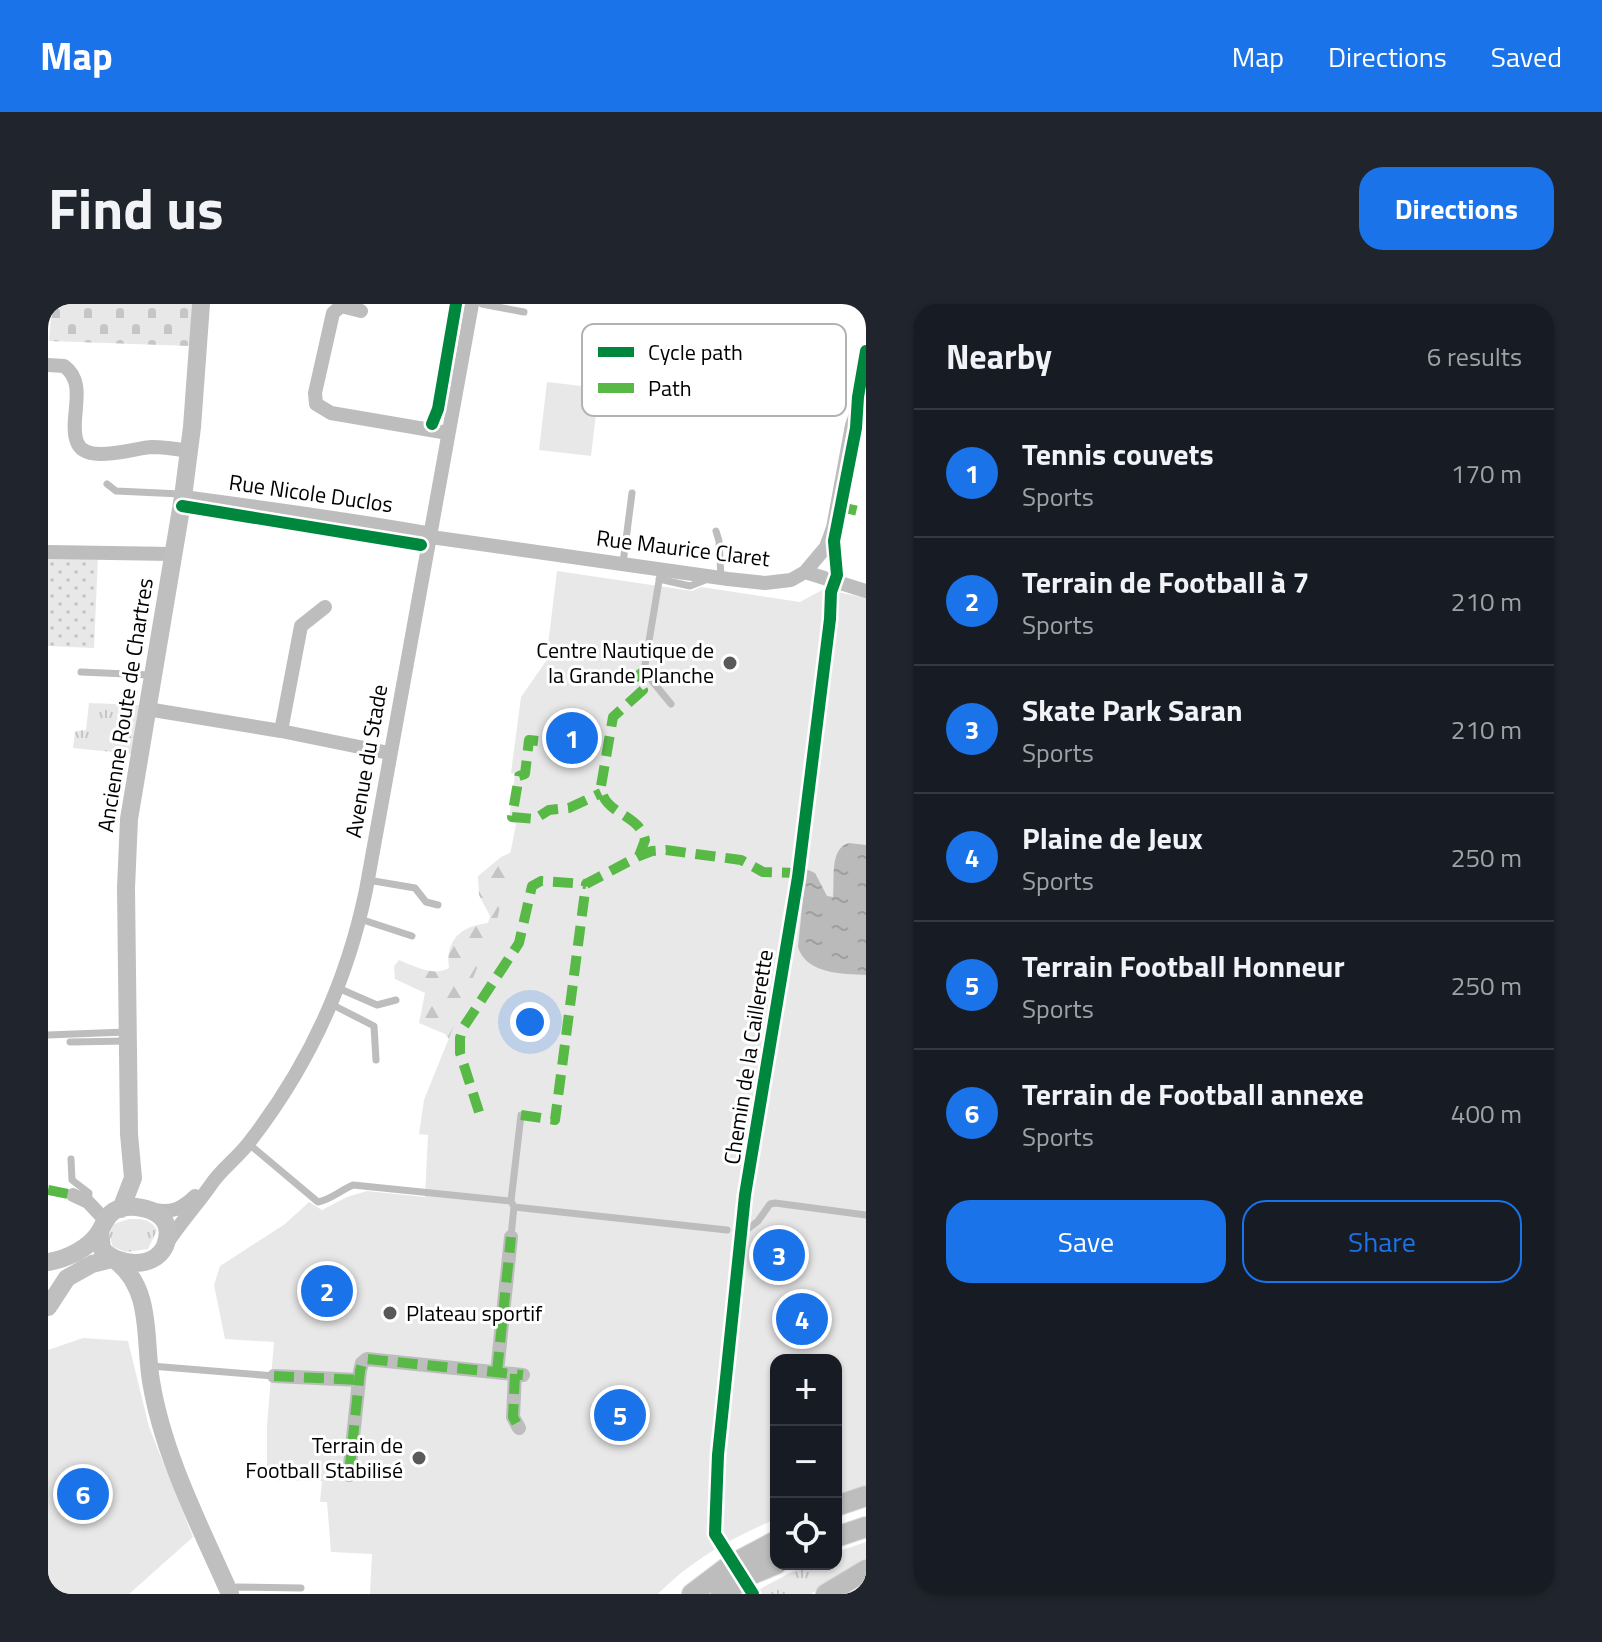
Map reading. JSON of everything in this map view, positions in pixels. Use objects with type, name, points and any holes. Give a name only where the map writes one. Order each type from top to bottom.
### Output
[{"type":"main road","name":"Ancienne Route de Chartres","points":[[109,1220],[133,1178],[126,888],[129,819],[183,496],[201,304]]},
{"type":"main road","points":[[133,1178],[150,1210],[167,1226],[143,1305]]},
{"type":"main road","points":[[57,1289],[54,1273],[48,1264],[83,1248],[109,1220],[150,1210]]},
{"type":"main road","points":[[109,1220],[102,1249],[135,1279],[143,1305],[151,1385],[175,1466],[230,1592]]},
{"type":"main road","points":[[48,1307],[57,1289],[92,1264],[114,1260],[131,1263],[160,1252]]},
{"type":"main road","points":[[842,1504],[866,1496]]},
{"type":"main road","points":[[842,1515],[866,1509]]},
{"type":"main road","points":[[842,1535],[866,1527]]},
{"type":"main road","points":[[692,1594],[729,1566],[770,1544]]},
{"type":"main road","points":[[721,1594],[770,1566]]},
{"type":"main road","points":[[735,1594],[770,1568]]},
{"type":"main road","points":[[826,1594],[866,1570]]},
{"type":"street","name":"Avenue du Stade","points":[[150,1210],[171,1212],[183,1207],[209,1187],[249,1144],[289,1087],[338,988],[360,919],[368,880],[472,304]]},
{"type":"street","points":[[361,311],[341,306],[333,313],[315,393],[316,404],[331,413],[448,433]]},
{"type":"street","points":[[48,365],[64,366],[75,380],[75,438],[85,452],[98,454],[154,447],[189,451]]},
{"type":"street","points":[[866,374],[862,399],[852,425],[830,540],[805,572],[866,591]]},
{"type":"street","name":"Rue Nicole Duclos","points":[[183,496],[431,535]]},
{"type":"street","name":"Rue Maurice Claret","points":[[431,535],[623,563],[657,572],[777,582],[791,580],[805,572]]},
{"type":"street","points":[[48,552],[173,554]]},
{"type":"street","points":[[281,731],[301,626],[325,607]]},
{"type":"street","points":[[147,709],[389,753]]},
{"type":"street","name":"Avenue du Stade","points":[[160,1252],[209,1187]]},
{"type":"street","points":[[73,1195],[88,1202],[109,1220]]},
{"type":"street","points":[[497,1372],[511,1237]]},
{"type":"street","points":[[349,1475],[359,1380],[362,1363],[367,1359],[519,1374],[513,1417],[519,1428]]},
{"type":"street","points":[[274,1376],[359,1380]]},
{"type":"lane","points":[[482,304],[524,312]]},
{"type":"lane","points":[[107,484],[116,491],[183,496]]},
{"type":"lane","points":[[623,563],[632,493]]},
{"type":"lane","points":[[324,534],[325,516]]},
{"type":"lane","points":[[716,531],[719,541],[718,577]]},
{"type":"lane","points":[[657,572],[644,671],[671,704]]},
{"type":"lane","points":[[81,672],[153,675]]},
{"type":"lane","points":[[368,880],[415,888],[426,902],[438,905]]},
{"type":"lane","points":[[360,919],[412,936]]},
{"type":"lane","points":[[338,988],[377,1005],[396,1000]]},
{"type":"lane","points":[[331,1004],[374,1026],[376,1060]]},
{"type":"lane","points":[[48,1035],[128,1036]]},
{"type":"lane","points":[[70,1042],[128,1036]]},
{"type":"lane","points":[[511,1237],[521,1115]]},
{"type":"lane","points":[[249,1144],[318,1202],[353,1185],[727,1230]]},
{"type":"lane","points":[[71,1159],[72,1180],[89,1193],[88,1202]]},
{"type":"lane","points":[[741,1234],[758,1221],[770,1204],[775,1203],[866,1215]]},
{"type":"lane","points":[[148,1365],[274,1376]]},
{"type":"lane","points":[[230,1592],[237,1587],[301,1588]]},
{"type":"green space","points":[[52,304],[192,304],[190,346],[49,341]]},
{"type":"green space","points":[[547,382],[582,386],[582,416],[596,416],[591,456],[539,450]]},
{"type":"green space","points":[[48,557],[98,557],[94,648],[48,646]]},
{"type":"green space","points":[[557,571],[692,591],[701,587],[800,602],[824,589],[866,598],[866,1486],[842,1493],[842,1354],[770,1354],[770,1522],[713,1550],[684,1570],[658,1594],[370,1594],[372,1554],[331,1552],[327,1502],[320,1502],[322,1481],[267,1480],[267,1425],[274,1342],[225,1339],[214,1285],[220,1266],[285,1224],[309,1202],[322,1210],[367,1191],[425,1197],[428,1135],[419,1134],[424,1100],[498,916],[516,824],[509,821],[515,774],[511,773],[521,697],[546,661]]},
{"type":"green space","points":[[89,703],[139,705],[133,754],[73,748],[75,731],[86,730]]},
{"type":"green space","points":[[523,847],[537,851],[453,1044],[445,1034],[419,1023],[425,993],[395,979],[394,966],[399,960],[431,971],[449,968],[450,949],[457,936],[470,927],[488,923],[490,916],[479,895],[478,876],[501,857]]},
{"type":"green space","points":[[129,1219],[148,1221],[157,1230],[148,1249],[126,1252],[113,1247],[109,1234],[114,1224]]},
{"type":"green space","points":[[83,1338],[128,1341],[149,1427],[193,1537],[129,1594],[48,1594],[48,1350]]},
{"type":"green space","points":[[866,1542],[866,1562],[843,1572],[811,1594],[758,1594],[756,1591],[796,1570],[842,1570],[842,1550]]},
{"type":"water","points":[[849,843],[866,845],[866,975],[826,971],[809,963],[798,947],[806,869],[815,873],[827,896],[833,897],[838,851]]},
{"type":"marked path","points":[[837,506],[866,513]]},
{"type":"marked path","points":[[639,856],[645,840],[642,831],[608,803],[601,786],[613,717],[643,690],[635,678],[644,671]]},
{"type":"marked path","points":[[538,741],[529,740],[525,774],[519,776],[512,817],[535,819],[549,810],[569,808],[601,793]]},
{"type":"marked path","points":[[521,1115],[555,1120],[586,884],[639,856],[666,850],[741,860],[763,872],[798,873]]},
{"type":"marked path","points":[[479,1112],[460,1053],[463,1028],[519,943],[532,886],[541,881],[586,884]]},
{"type":"marked path","points":[[48,1190],[73,1195]]},
{"type":"marked path","points":[[497,1372],[511,1237]]},
{"type":"marked path","points":[[349,1475],[360,1371],[367,1359],[523,1375]]},
{"type":"marked path","points":[[515,1374],[513,1417],[519,1428]]},
{"type":"marked path","points":[[274,1376],[359,1380]]},
{"type":"cycle path","points":[[432,424],[438,409],[456,304]]},
{"type":"cycle path","name":"Chemin de la Caillerette","points":[[753,1594],[715,1534],[718,1455],[745,1195],[798,877],[831,592],[837,575],[834,541],[856,428],[866,351]]},
{"type":"cycle path","points":[[182,506],[421,545]]},
{"type":"place","name":"Centre Nautique de la Grande Planche","points":[[730,663]]},
{"type":"place","name":"Tennis couvets","points":[[572,738]]},
{"type":"place","name":"Skate Park Saran","points":[[779,1255]]},
{"type":"place","name":"Terrain de Football à 7","points":[[327,1291]]},
{"type":"place","name":"Plateau sportif","points":[[390,1313]]},
{"type":"place","name":"Plaine de Jeux","points":[[802,1319]]},
{"type":"place","name":"Terrain Football Honneur","points":[[620,1415]]},
{"type":"place","name":"Terrain de Football Stabilisé","points":[[419,1458]]},
{"type":"place","name":"Terrain de Football annexe","points":[[83,1494]]}]
